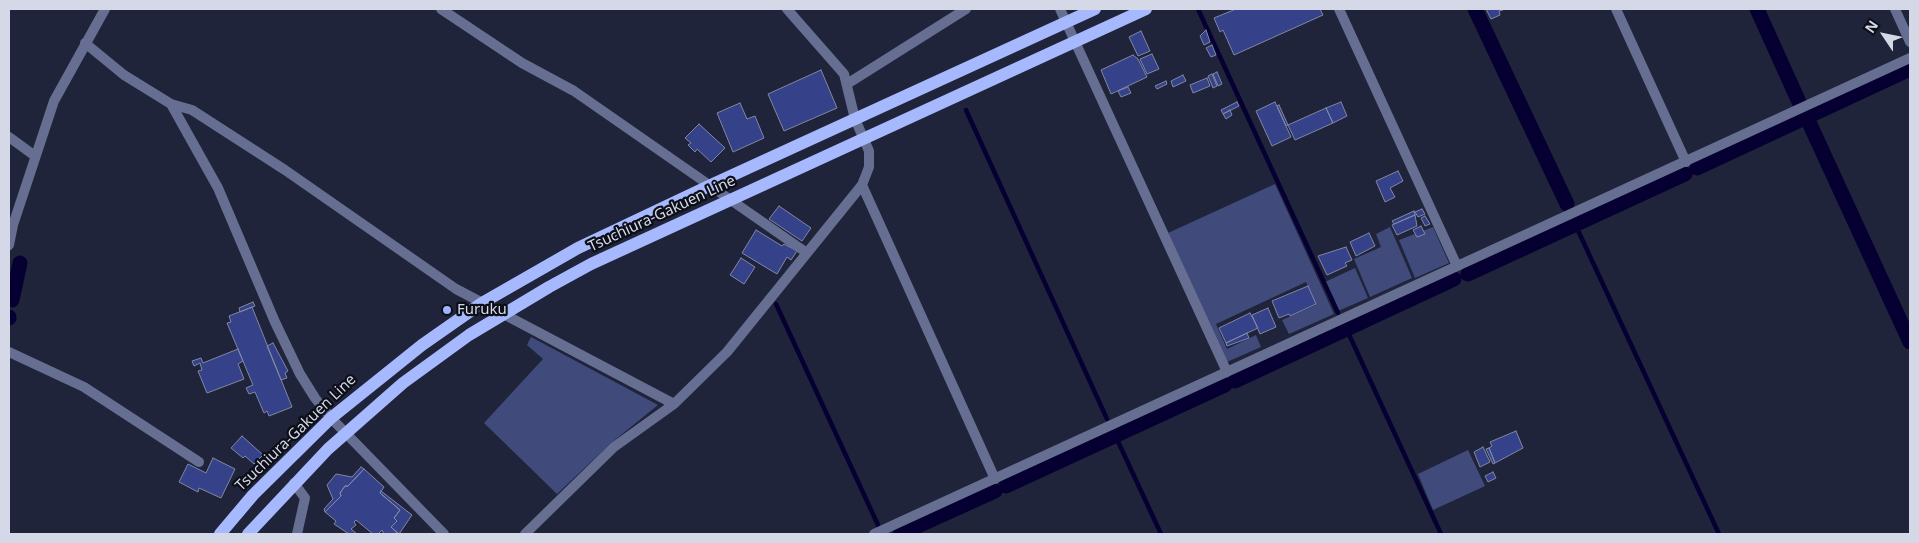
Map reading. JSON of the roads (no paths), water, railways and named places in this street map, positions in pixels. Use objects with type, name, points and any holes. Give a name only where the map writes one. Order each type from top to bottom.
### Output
[{"type":"main road","name":"Tsuchiura-Gakuen Line","points":[[220,534],[253,495],[331,418],[422,345],[482,303],[578,248],[1095,9]]},
{"type":"main road","name":"Tsuchiura-Gakuen Line","points":[[248,534],[345,433],[435,358],[504,314],[592,264],[1146,9]]},
{"type":"street","points":[[9,245],[13,225],[54,102],[85,43],[106,9]]},
{"type":"street","points":[[441,9],[522,64],[574,92],[711,185],[806,253]]},
{"type":"street","points":[[525,534],[614,447],[674,404],[727,352],[862,185],[869,167],[869,151],[855,119],[844,74],[787,9]]},
{"type":"street","points":[[847,84],[966,9]]},
{"type":"street","points":[[1060,9],[1227,372]]},
{"type":"street","points":[[1339,9],[1457,266]]},
{"type":"street","points":[[1616,9],[1686,162]]},
{"type":"street","points":[[1895,9],[1910,42]]},
{"type":"street","points":[[85,43],[124,76],[171,104],[192,110],[456,288],[674,404]]},
{"type":"street","points":[[874,534],[1910,58]]},
{"type":"street","points":[[171,104],[218,188],[300,374],[331,418],[444,534]]},
{"type":"street","points":[[9,137],[35,156]]},
{"type":"street","points":[[862,185],[995,479]]},
{"type":"street","points":[[9,352],[84,387],[199,462]]},
{"type":"street","points":[[294,484],[305,498],[297,534]]},
{"type":"waterway","points":[[1198,9],[1338,313]]},
{"type":"waterway","points":[[1475,9],[1567,204]]},
{"type":"waterway","points":[[1757,9],[1799,102]]},
{"type":"waterway","points":[[1697,168],[1910,69]]},
{"type":"waterway","points":[[966,110],[1107,419]]},
{"type":"waterway","points":[[1807,118],[1910,342]]},
{"type":"waterway","points":[[1468,274],[1685,174]]},
{"type":"waterway","points":[[1575,224],[1719,534]]},
{"type":"waterway","points":[[12,300],[20,263]]},
{"type":"waterway","points":[[1235,381],[1454,279]]},
{"type":"waterway","points":[[776,304],[878,525]]},
{"type":"waterway","points":[[1346,328],[1441,534]]},
{"type":"waterway","points":[[1006,486],[1225,385]]},
{"type":"waterway","points":[[1115,435],[1161,534]]},
{"type":"waterway","points":[[900,534],[995,491]]},
{"type":"place","name":"Furuku","points":[[447,310]]}]
